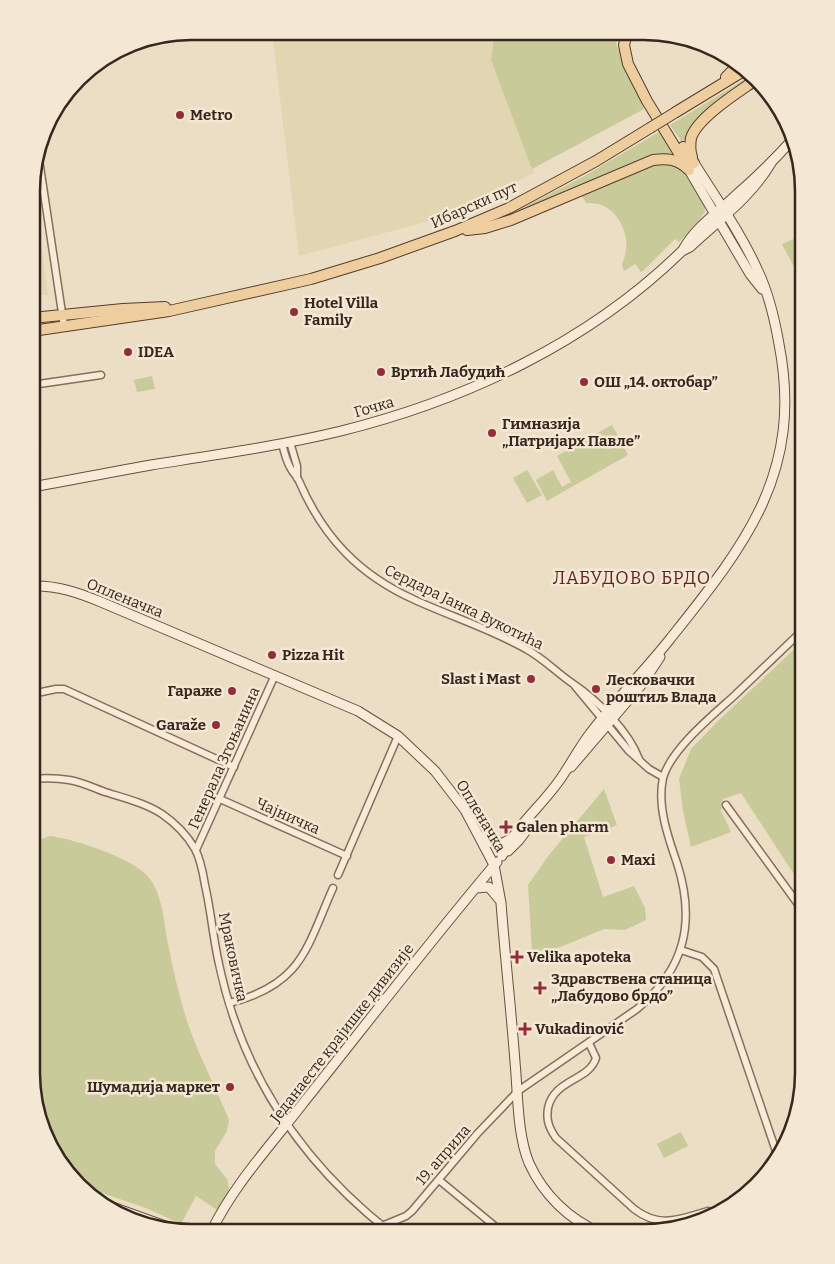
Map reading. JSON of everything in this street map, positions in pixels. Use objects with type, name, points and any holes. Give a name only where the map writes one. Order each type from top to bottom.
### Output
[{"type":"main road","points":[[625,40],[624,45],[628,64],[647,100],[691,167]]},
{"type":"main road","points":[[632,40],[631,51],[641,80],[691,167]]},
{"type":"main road","points":[[704,95],[733,69]]},
{"type":"main road","name":"Ибарски пут","points":[[40,319],[63,321],[150,315],[311,279],[380,258],[455,231],[509,208],[596,161],[739,74]]},
{"type":"main road","points":[[691,167],[690,144],[695,130],[714,112],[751,84]]},
{"type":"main road","points":[[455,231],[485,228],[512,220],[653,160],[667,158],[691,167]]},
{"type":"main road","name":"Ибарски пут","points":[[40,328],[63,321]]},
{"type":"street","name":"Гочка","points":[[40,486],[286,443],[344,430],[422,407],[508,371],[612,311],[636,292],[682,252],[697,230],[720,214],[789,148]]},
{"type":"street","name":"Једанаесте крајишке дивизије","points":[[502,856],[514,836],[544,801],[565,772],[572,758],[650,673],[668,642],[721,575],[744,540],[765,500],[775,473],[783,434],[784,372],[778,339],[762,280],[753,260],[720,214],[691,167]]},
{"type":"street","points":[[41,173],[63,321]]},
{"type":"street","points":[[40,384],[101,375]]},
{"type":"street","name":"Сердара Јанка Вукотића","points":[[286,443],[297,466],[297,478],[309,504],[326,531],[342,550],[367,573],[410,598],[493,632],[527,649],[550,664],[573,683],[608,719],[629,751],[649,769],[664,778]]},
{"type":"street","name":"Опленачка","points":[[40,586],[71,591],[358,711],[398,736],[419,754],[451,790],[481,837],[494,865],[501,903],[521,1129],[526,1153],[539,1182],[551,1197],[568,1214],[583,1224]]},
{"type":"street","points":[[664,778],[673,760],[688,739],[795,638]]},
{"type":"street","name":"Генерала Згоњанина","points":[[196,850],[275,675]]},
{"type":"street","points":[[40,692],[64,689],[234,767]]},
{"type":"street","points":[[338,875],[398,736]]},
{"type":"street","name":"19. априла","points":[[386,1224],[409,1214],[483,1127],[518,1091],[636,1009],[652,996],[669,975],[681,950],[686,924],[686,899],[664,818],[664,778]]},
{"type":"street","name":"Мраковичка","points":[[40,779],[72,780],[150,807],[175,824],[196,850],[202,870],[218,962],[229,1003],[255,1070],[286,1125],[340,1189],[380,1224]]},
{"type":"street","name":"Чајничка","points":[[220,799],[347,856]]},
{"type":"street","name":"Једанаесте крајишке дивизије","points":[[215,1224],[231,1196],[286,1125],[386,997],[494,865],[519,840],[533,821],[544,801]]},
{"type":"street","points":[[726,805],[795,899]]},
{"type":"street","points":[[481,837],[492,844],[498,844],[514,836]]},
{"type":"street","points":[[476,888],[486,886],[491,888],[501,903]]},
{"type":"street","points":[[229,1003],[272,987],[295,967],[309,944],[333,888]]},
{"type":"street","points":[[681,950],[702,957],[714,969],[775,1148]]},
{"type":"street","points":[[589,1043],[596,1058],[593,1065],[559,1089],[551,1098],[547,1116],[551,1131],[556,1138],[645,1217],[669,1221],[704,1212]]},
{"type":"street","points":[[439,1180],[492,1224]]},
{"type":"shaded area","points":[[273,40],[494,40],[491,60],[534,173],[440,218],[299,256]]},
{"type":"shaded area","points":[[40,234],[48,295],[40,295]]},
{"type":"green space","points":[[494,40],[617,40],[616,44],[644,109],[532,169],[491,60]]},
{"type":"green space","points":[[745,79],[748,82],[703,118],[689,152],[670,125]]},
{"type":"green space","points":[[664,129],[682,161],[670,157],[494,222],[581,178]]},
{"type":"green space","points":[[659,161],[683,167],[704,205],[705,212],[690,232],[679,242],[675,239],[643,271],[641,272],[635,264],[624,271],[622,265],[626,254],[626,236],[620,222],[611,210],[605,206],[586,203],[581,194]]},
{"type":"green space","points":[[795,238],[795,266],[794,267],[782,244]]},
{"type":"green space","points":[[152,376],[155,389],[137,392],[134,380]]},
{"type":"green space","points":[[612,425],[628,455],[547,501],[536,480],[553,470],[562,487],[571,482],[557,456]]},
{"type":"green space","points":[[527,470],[542,495],[527,503],[513,478]]},
{"type":"green space","points":[[795,648],[795,876],[741,793],[723,799],[721,811],[731,832],[691,847],[683,811],[679,779],[691,749]]},
{"type":"green space","points":[[604,789],[617,825],[584,837],[603,897],[634,886],[645,908],[646,920],[625,930],[604,929],[558,948],[532,952],[528,885],[549,855]]},
{"type":"green space","points":[[50,836],[61,838],[119,857],[143,872],[150,879],[158,894],[185,1015],[229,1120],[227,1131],[215,1151],[215,1164],[227,1179],[231,1196],[219,1211],[196,1196],[180,1223],[146,1208],[97,1191],[71,1165],[51,1131],[41,1093],[40,1073],[40,839]]},
{"type":"green space","points":[[681,1132],[688,1146],[664,1158],[657,1144]]},
{"type":"place","name":"Metro","points":[[180,115]]},
{"type":"place","name":"Hotel Villa Family","points":[[294,312]]},
{"type":"place","name":"IDEA","points":[[128,352]]},
{"type":"place","name":"Вртић Лабудић","points":[[381,372]]},
{"type":"place","name":"ОШ „14. октобар”","points":[[584,382]]},
{"type":"place","name":"Гимназија „Патријарх Павле”","points":[[492,433]]},
{"type":"place","name":"Pizza Hit","points":[[272,655]]},
{"type":"place","name":"Slast i Mast","points":[[531,679]]},
{"type":"place","name":"Лесковачки роштиљ Влада","points":[[596,689]]},
{"type":"place","name":"Гараже","points":[[232,691]]},
{"type":"place","name":"Garaže","points":[[216,725]]},
{"type":"place","name":"Galen pharm","points":[[506,827]]},
{"type":"place","name":"Maxi","points":[[611,860]]},
{"type":"place","name":"Velika apoteka","points":[[517,957]]},
{"type":"place","name":"Здравствена станица „Лабудово брдо”","points":[[540,988]]},
{"type":"place","name":"Vukadinović","points":[[525,1029]]},
{"type":"place","name":"Шумадија маркет","points":[[230,1087]]},
{"type":"district","name":"ЛАБУДОВО БРДО","points":[[632,578]]}]
